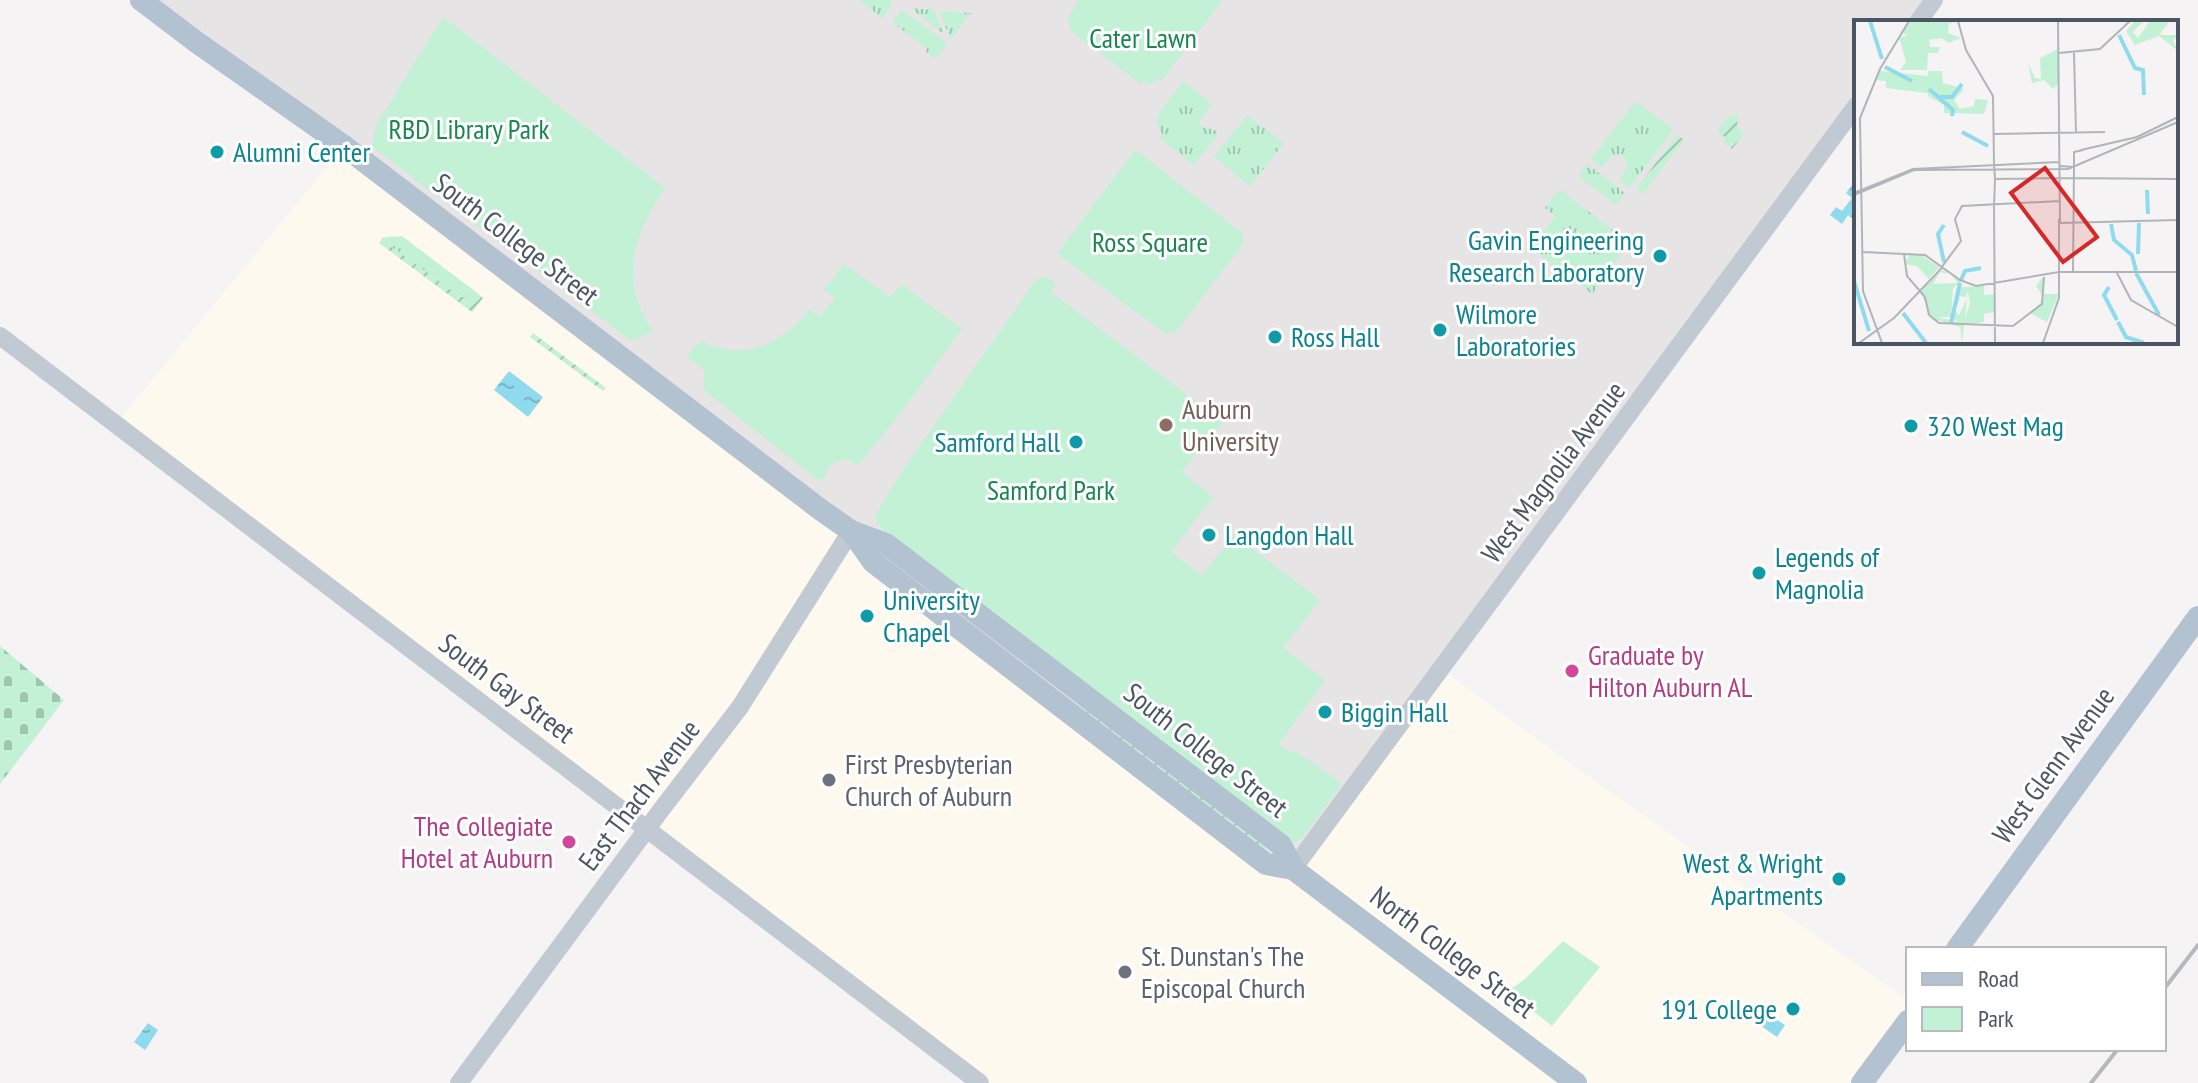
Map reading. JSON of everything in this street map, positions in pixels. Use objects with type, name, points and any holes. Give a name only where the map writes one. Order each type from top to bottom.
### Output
[{"type":"main road","name":"South College Street","points":[[141,0],[344,146],[787,485],[851,531],[886,544],[1281,845],[1293,869]]},
{"type":"main road","name":"West Glenn Avenue","points":[[1958,947],[2198,617]]},
{"type":"main road","name":"North College Street","points":[[1293,869],[1576,1083]]},
{"type":"main road","points":[[1862,1083],[1906,1024]]},
{"type":"street","points":[[1919,20],[1934,0]]},
{"type":"street","name":"West Magnolia Avenue","points":[[1293,869],[1854,109]]},
{"type":"street","name":"South Gay Street","points":[[0,336],[980,1083]]},
{"type":"street","name":"East Thach Avenue","points":[[459,1083],[740,707],[851,531]]},
{"type":"shaded area","name":"Auburn University","points":[[143,0],[1934,0],[1919,20],[1854,20],[1854,109],[1311,846],[1266,864]]},
{"type":"shaded area","points":[[344,146],[1441,669],[1592,779],[1906,999],[1906,1024],[1862,1083],[980,1083],[116,424]]},
{"type":"green space","points":[[859,0],[889,0],[893,3],[882,18]]},
{"type":"green space","name":"Cater Lawn","points":[[1078,0],[1222,1],[1162,80],[1151,84],[1143,81],[1141,84],[1071,31],[1068,18]]},
{"type":"green space","points":[[910,8],[934,10],[944,32],[941,32]]},
{"type":"green space","points":[[902,10],[947,43],[936,59],[892,22]]},
{"type":"green space","points":[[940,13],[971,13],[950,38]]},
{"type":"green space","name":"RBD Library Park","points":[[443,17],[665,188],[645,223],[634,258],[636,294],[653,332],[632,341],[372,146],[375,127]]},
{"type":"green space","points":[[1183,81],[1212,104],[1198,125],[1217,131],[1216,137],[1194,165],[1159,138],[1162,133],[1156,123],[1159,113]]},
{"type":"green space","points":[[1638,103],[1671,128],[1671,133],[1629,188],[1619,180],[1627,166],[1623,156],[1612,155],[1602,167],[1591,159],[1633,104]]},
{"type":"green space","points":[[1738,114],[1737,126],[1744,133],[1732,149],[1723,142],[1726,138],[1717,131],[1727,118]]},
{"type":"green space","points":[[1247,115],[1284,143],[1250,186],[1214,157]]},
{"type":"green space","points":[[1677,135],[1684,140],[1643,194],[1636,189]]},
{"type":"green space","name":"Ross Square","points":[[1134,151],[1243,234],[1243,244],[1176,332],[1166,334],[1058,252]]},
{"type":"green space","points":[[1587,164],[1625,193],[1616,205],[1578,176]]},
{"type":"green space","points":[[1559,189],[1630,243],[1592,294],[1533,249],[1555,216],[1545,208]]},
{"type":"green space","points":[[402,236],[476,292],[466,296],[457,294],[392,247],[387,237]]},
{"type":"green space","points":[[387,237],[392,247],[457,294],[463,297],[476,292],[483,298],[472,312],[379,243]]},
{"type":"green space","points":[[844,264],[890,297],[901,284],[962,329],[858,465],[847,459],[838,461],[829,467],[825,479],[818,480],[704,390],[704,370],[687,356],[700,341],[732,350],[760,347],[786,333],[810,310],[820,316],[835,298],[824,290]]},
{"type":"green space","name":"Samford Park","points":[[1047,277],[1056,284],[1051,292],[1222,421],[1221,427],[1214,430],[1182,472],[1213,497],[1171,552],[1202,575],[1234,535],[1320,600],[1283,648],[1325,680],[1279,744],[1291,753],[1294,750],[1342,784],[1296,842],[1290,842],[882,529],[876,520],[881,505],[906,465],[1034,283]]},
{"type":"green space","points":[[533,333],[606,388],[603,391],[530,337]]},
{"type":"green space","points":[[0,646],[64,700],[0,784]]},
{"type":"green space","points":[[1083,704],[1268,844],[1264,849],[1077,707]]},
{"type":"green space","points":[[1563,941],[1600,967],[1552,1026],[1508,991],[1525,979]]},
{"type":"water","points":[[1852,185],[1854,186],[1854,216],[1852,218],[1848,215],[1842,224],[1830,215],[1836,207],[1842,211],[1852,198],[1846,193]]},
{"type":"water","points":[[509,371],[543,397],[528,417],[494,390]]},
{"type":"water","points":[[1762,1010],[1785,1025],[1777,1037],[1754,1021]]},
{"type":"water","points":[[148,1023],[158,1030],[145,1050],[134,1042]]},
{"type":"railway","points":[[2166,986],[2198,945]]},
{"type":"railway","points":[[2091,1083],[2116,1051]]},
{"type":"place","name":"Alumni Center","points":[[217,152]]},
{"type":"place","name":"Gavin Engineering Research Laboratory","points":[[1660,256]]},
{"type":"place","name":"Wilmore Laboratories","points":[[1440,330]]},
{"type":"place","name":"Ross Hall","points":[[1275,337]]},
{"type":"place","name":"Auburn University","points":[[1166,425]]},
{"type":"place","name":"320 West Mag","points":[[1911,426]]},
{"type":"place","name":"Samford Hall","points":[[1076,442]]},
{"type":"place","name":"Langdon Hall","points":[[1209,535]]},
{"type":"place","name":"Legends of Magnolia","points":[[1759,573]]},
{"type":"place","name":"University Chapel","points":[[867,616]]},
{"type":"place","name":"Graduate by Hilton Auburn AL","points":[[1572,671]]},
{"type":"place","name":"Biggin Hall","points":[[1325,712]]},
{"type":"place","name":"First Presbyterian Church of Auburn","points":[[829,780]]},
{"type":"place","name":"The Collegiate Hotel at Auburn","points":[[569,842]]},
{"type":"place","name":"West & Wright Apartments","points":[[1839,879]]},
{"type":"place","name":"St. Dunstan's The Episcopal Church","points":[[1125,972]]},
{"type":"place","name":"191 College","points":[[1793,1009]]}]
